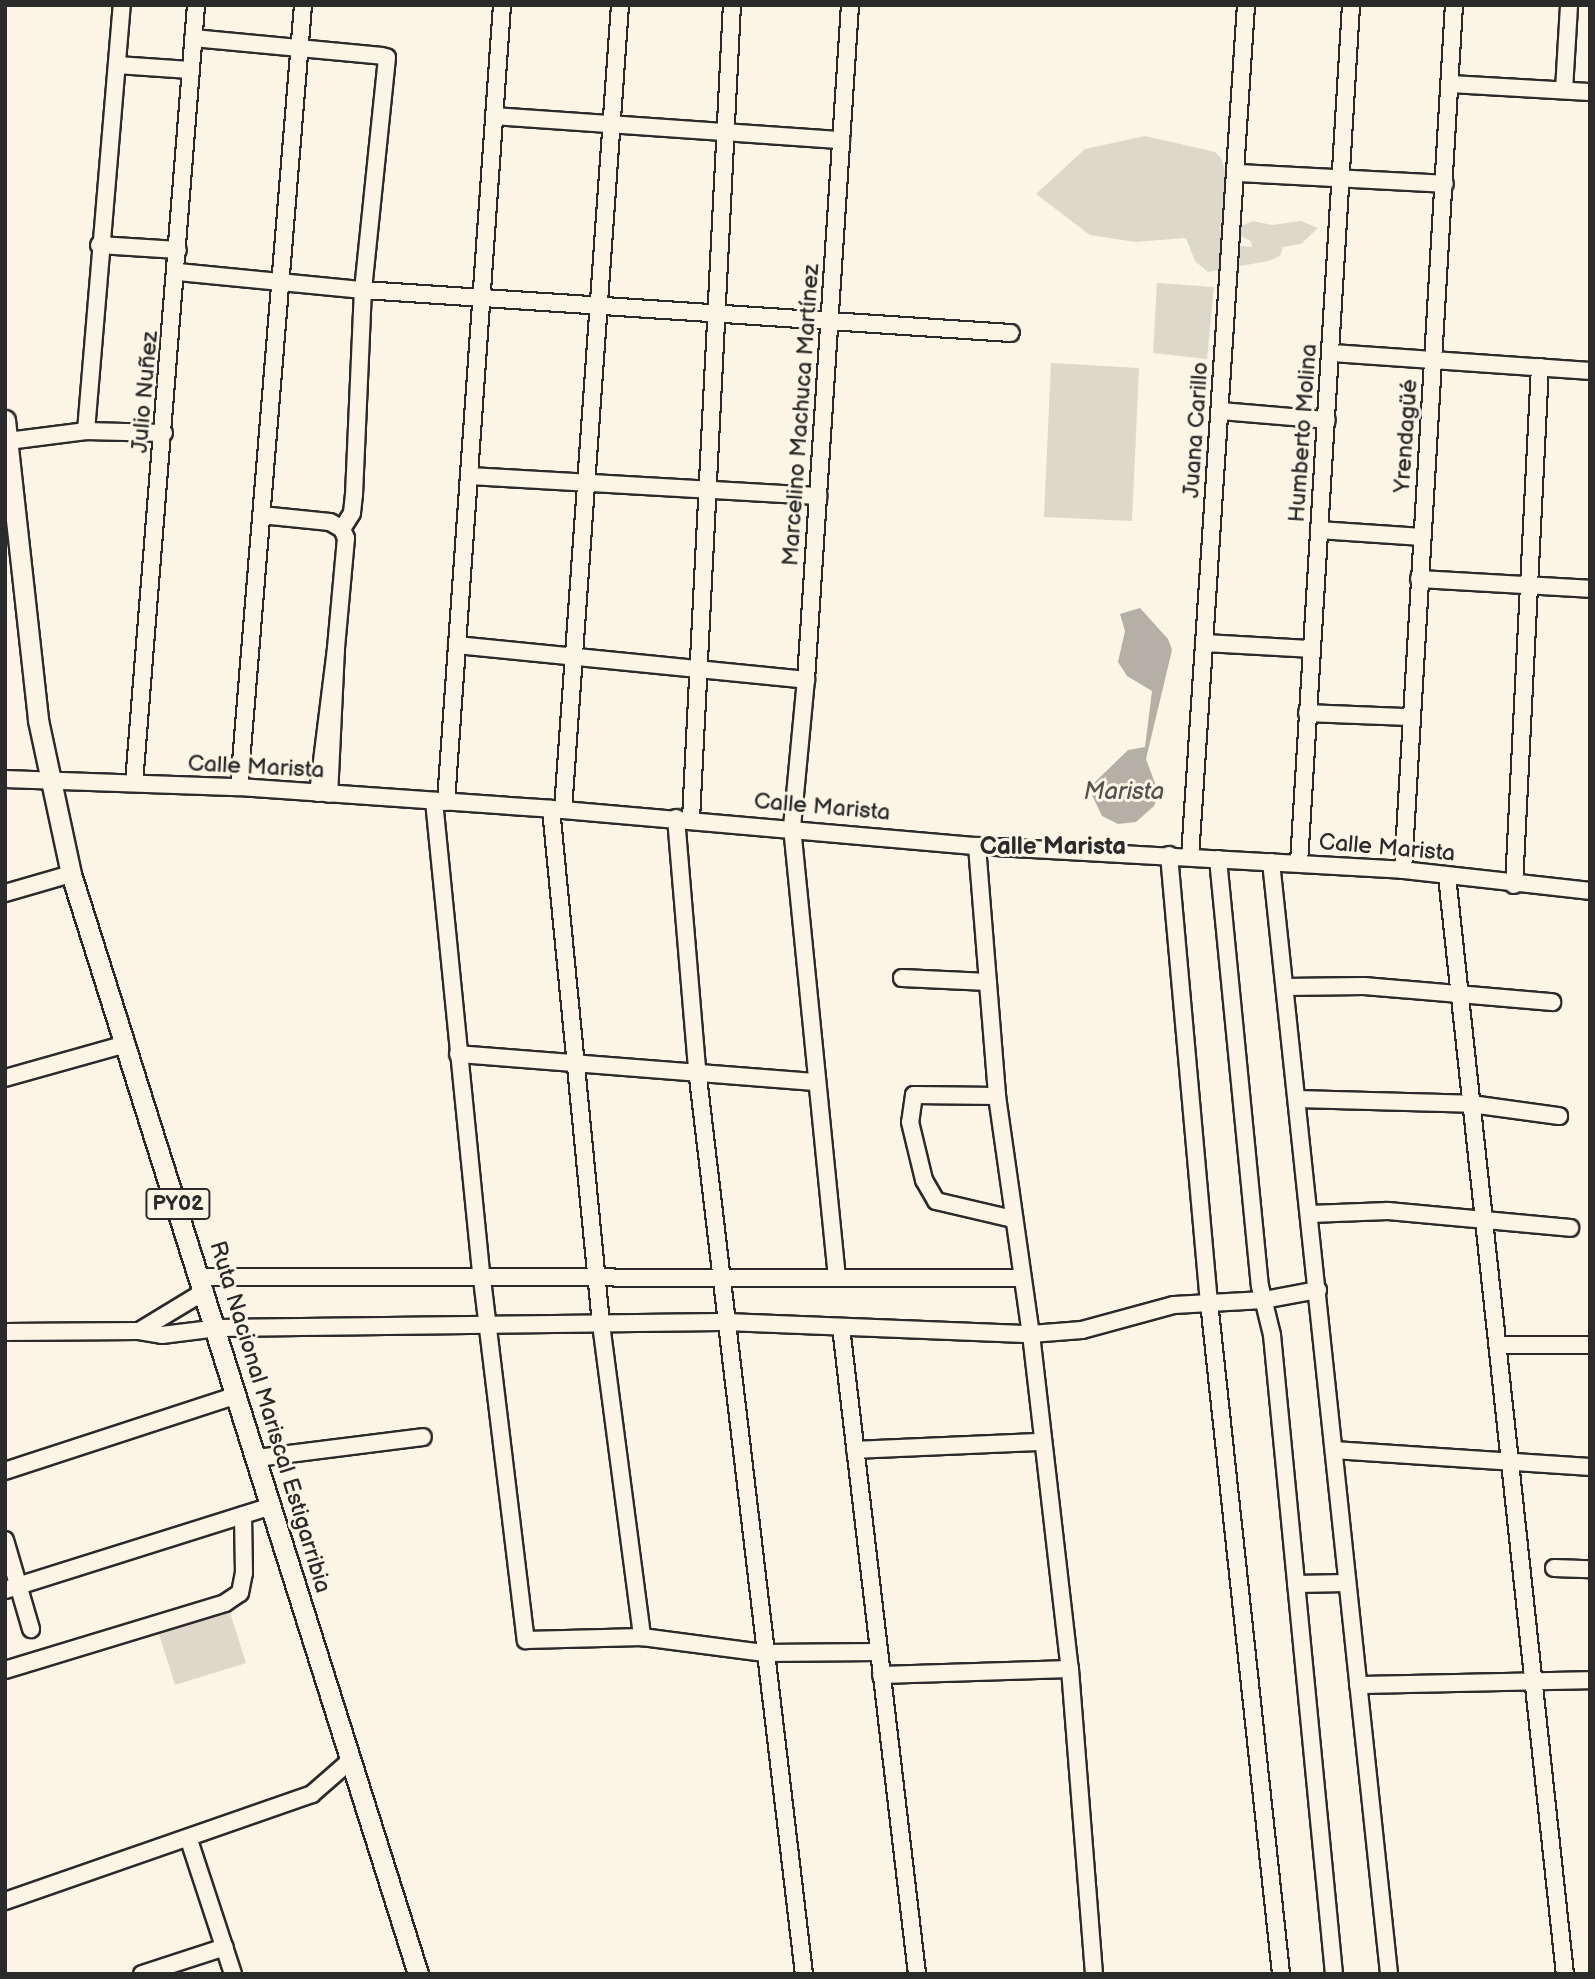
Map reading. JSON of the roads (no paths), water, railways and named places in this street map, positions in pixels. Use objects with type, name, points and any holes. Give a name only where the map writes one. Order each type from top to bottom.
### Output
[{"type":"main road","name":"Ruta Nacional Mariscal Estigarribia","points":[[5,420],[10,503],[37,720],[71,874],[218,1328],[418,1974]]},
{"type":"street","points":[[86,431],[99,245],[122,5]]},
{"type":"street","name":"Julio Nuñez","points":[[134,783],[178,272],[196,5]]},
{"type":"street","points":[[239,788],[303,5]]},
{"type":"street","points":[[502,5],[457,645],[440,802],[458,1054],[526,1640],[642,1637],[763,1653],[878,1652]]},
{"type":"street","points":[[620,5],[557,810],[575,1060],[601,1324],[642,1637]]},
{"type":"street","points":[[732,5],[697,669],[683,819],[697,1069],[723,1278],[763,1653],[804,1974]]},
{"type":"street","name":"Marcelino Machuca Martínez","points":[[837,1278],[792,827],[806,680],[850,5]]},
{"type":"street","name":"Juana Carillo","points":[[1190,857],[1246,5]]},
{"type":"street","name":"Humberto Molina","points":[[1299,863],[1310,649],[1333,352],[1351,5]]},
{"type":"street","name":"Yrendagüé","points":[[1403,870],[1409,718],[1435,357],[1454,5]]},
{"type":"street","points":[[1564,90],[1569,5]]},
{"type":"street","points":[[193,38],[385,57],[363,290],[354,495],[352,513],[342,529]]},
{"type":"street","points":[[117,65],[190,70]]},
{"type":"street","points":[[1450,85],[1590,92]]},
{"type":"street","points":[[494,116],[841,140]]},
{"type":"street","points":[[1237,173],[1445,184]]},
{"type":"street","points":[[99,245],[178,250]]},
{"type":"street","points":[[178,272],[280,284],[1011,333]]},
{"type":"street","points":[[1333,352],[1435,357],[1590,371]]},
{"type":"street","points":[[1514,885],[1540,367]]},
{"type":"street","points":[[1220,411],[1328,420]]},
{"type":"street","points":[[8,441],[86,431],[164,433]]},
{"type":"street","points":[[469,475],[818,496]]},
{"type":"street","points":[[261,516],[330,522],[342,529],[346,538],[323,793]]},
{"type":"street","points":[[1319,530],[1422,537]]},
{"type":"street","points":[[1419,579],[1590,589]]},
{"type":"street","points":[[1204,643],[1310,649]]},
{"type":"street","points":[[457,645],[806,680]]},
{"type":"street","points":[[1307,713],[1409,718]]},
{"type":"street","name":"Calle Marista","points":[[5,779],[323,793],[792,827],[977,846],[1403,870],[1589,894]]},
{"type":"street","points":[[977,846],[997,1096],[1020,1278],[1031,1334],[1041,1442],[1070,1669],[1094,1973]]},
{"type":"street","points":[[1169,855],[1209,1302],[1281,1974]]},
{"type":"street","points":[[1219,859],[1264,1300],[1272,1335],[1334,1974]]},
{"type":"street","points":[[1271,862],[1389,1974]]},
{"type":"street","points":[[5,893],[71,874]]},
{"type":"street","points":[[1447,876],[1565,1974]]},
{"type":"street","points":[[902,978],[988,982]]},
{"type":"street","points":[[1285,987],[1364,986],[1460,997],[1552,1002]]},
{"type":"street","points":[[5,1078],[125,1044]]},
{"type":"street","points":[[458,1054],[697,1069],[816,1082]]},
{"type":"street","points":[[997,1096],[915,1095],[910,1122],[924,1180],[936,1201],[1013,1219]]},
{"type":"street","points":[[1297,1099],[1471,1104],[1559,1116]]},
{"type":"street","points":[[1310,1214],[1388,1211],[1570,1228]]},
{"type":"street","points":[[139,1331],[202,1284],[597,1278],[1020,1278]]},
{"type":"street","points":[[5,1332],[139,1331],[162,1335],[218,1328],[726,1322],[1031,1334],[1082,1330],[1174,1306],[1264,1300],[1318,1290]]},
{"type":"street","points":[[841,1327],[917,1974]]},
{"type":"street","points":[[1499,1345],[1590,1345]]},
{"type":"street","points":[[5,1471],[237,1395]]},
{"type":"street","points":[[257,1458],[422,1437]]},
{"type":"street","points":[[855,1450],[1041,1442]]},
{"type":"street","points":[[1334,1450],[1512,1464],[1590,1467]]},
{"type":"street","points":[[12,1588],[272,1506]]},
{"type":"street","points":[[5,1670],[225,1603],[240,1593],[244,1573],[243,1515]]},
{"type":"street","points":[[5,1540],[12,1588],[31,1629]]},
{"type":"street","points":[[1554,1568],[1590,1569]]},
{"type":"street","points":[[1296,1584],[1347,1583]]},
{"type":"street","points":[[881,1675],[1070,1669]]},
{"type":"street","points":[[1358,1685],[1590,1680]]},
{"type":"street","points":[[5,1901],[189,1840],[312,1794],[351,1760]]},
{"type":"street","points":[[189,1840],[233,1974]]},
{"type":"street","points":[[142,1974],[225,1947]]},
{"type":"water","name":"Marista","points":[[1140,608],[1168,639],[1172,650],[1146,759],[1159,794],[1154,806],[1136,822],[1118,824],[1102,816],[1092,795],[1094,783],[1128,750],[1145,747],[1152,691],[1127,676],[1118,662],[1125,631],[1120,614]]},
{"type":"district","name":"Calle Marista","points":[[1053,847]]}]
